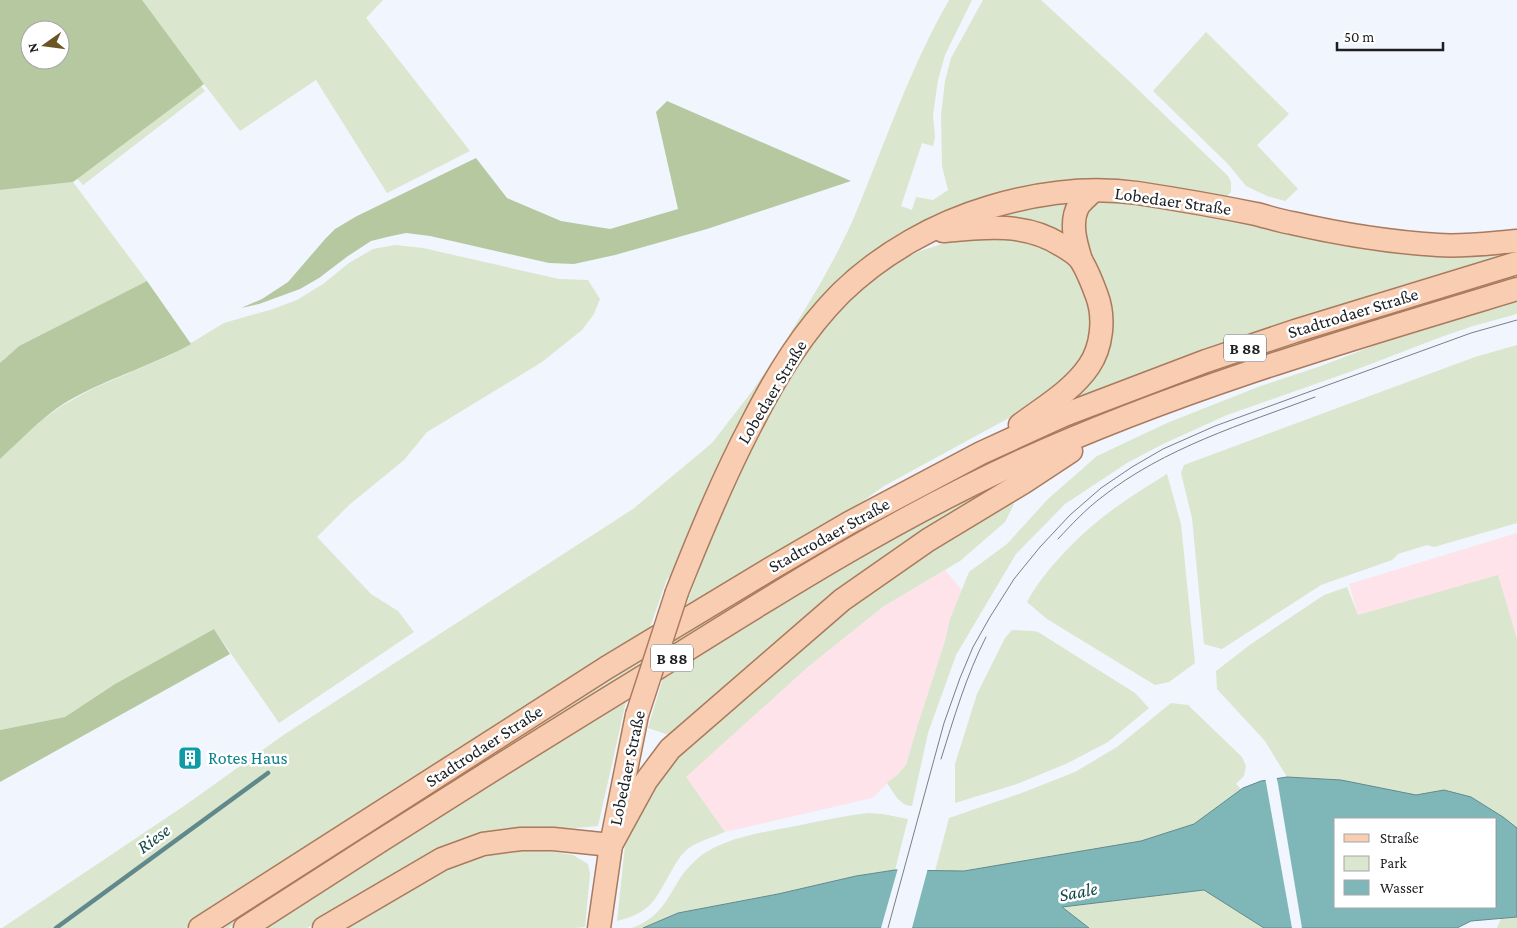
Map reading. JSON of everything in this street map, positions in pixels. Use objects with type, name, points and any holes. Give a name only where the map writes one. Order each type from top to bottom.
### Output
[{"type":"main road","name":"Lobedaer Straße","points":[[600,928],[611,845],[637,715],[677,592],[708,512],[767,393],[786,361],[815,322],[841,294],[878,262],[927,232],[974,211],[1034,196],[1093,191],[1134,192],[1258,214],[1343,234],[1399,242],[1441,246],[1517,241]]},
{"type":"main road","points":[[981,453],[1057,398],[1079,379],[1097,351],[1101,328],[1100,304],[1074,240],[1074,220],[1079,206],[1093,191]]},
{"type":"main road","points":[[927,232],[1000,228],[1036,232],[1051,238],[1081,260]]},
{"type":"main road","name":"Stadtrodaer Straße","points":[[200,928],[606,668],[770,568],[849,523],[981,453],[1064,415],[1206,361],[1296,331],[1517,263]]},
{"type":"main road","name":"Stadtrodaer Straße","points":[[245,928],[806,575],[906,518],[997,473],[1118,420],[1312,352],[1517,289]]},
{"type":"main road","points":[[324,928],[442,859],[483,844],[553,838],[611,845],[646,781],[670,750],[842,600],[928,540],[1024,482],[1118,420]]},
{"type":"shaded area","points":[[1517,533],[1517,639],[1497,576],[1358,615],[1349,584]]},
{"type":"shaded area","points":[[945,570],[962,590],[950,619],[945,641],[906,766],[872,798],[725,832],[685,777],[809,666],[884,606]]},
{"type":"green space","points":[[0,0],[383,0],[366,18],[470,151],[387,193],[316,80],[240,131],[194,71],[191,74],[205,91],[83,185],[0,92]]},
{"type":"green space","points":[[0,0],[142,0],[204,84],[73,182],[0,190]]},
{"type":"green space","points":[[949,0],[972,0],[945,55],[938,80],[933,115],[935,138],[933,146],[922,143],[901,206],[912,210],[916,197],[933,200],[948,190],[942,166],[941,115],[945,81],[951,58],[983,0],[1041,0],[1228,176],[1231,182],[1231,192],[1225,198],[1133,185],[1066,180],[1005,190],[947,210],[891,242],[783,353],[779,351],[820,284],[847,233],[910,79]]},
{"type":"green space","points":[[1206,32],[1289,114],[1257,145],[1298,189],[1285,201],[1267,196],[1246,186],[1228,164],[1153,91]]},
{"type":"green space","points":[[667,101],[851,181],[707,229],[615,255],[574,264],[549,263],[430,236],[406,233],[371,241],[319,278],[300,289],[259,304],[241,308],[262,299],[288,282],[335,229],[357,216],[476,158],[507,198],[561,221],[610,229],[678,209],[656,112]]},
{"type":"green space","points":[[73,182],[147,281],[19,346],[3,360],[0,440],[0,190]]},
{"type":"green space","points":[[1100,200],[1517,249],[1517,254],[1078,400],[1061,402],[1091,370],[1097,276],[1080,217]]},
{"type":"green space","points":[[1071,201],[1069,234],[965,224],[1004,212]]},
{"type":"green space","points":[[1006,235],[1063,253],[1090,295],[1091,339],[1071,376],[1020,412],[884,486],[838,519],[684,611],[700,568],[699,558],[720,507],[795,365],[846,300],[888,267],[920,251],[963,239]]},
{"type":"green space","points":[[395,245],[423,248],[559,279],[588,280],[600,299],[594,314],[582,330],[542,362],[427,432],[404,460],[349,505],[317,537],[371,594],[398,611],[414,632],[279,723],[214,629],[115,684],[65,717],[0,730],[0,459],[42,420],[63,405],[94,388],[171,355],[224,323],[297,300],[323,284],[349,263],[373,249]]},
{"type":"green space","points":[[1517,272],[1517,280],[1149,400],[604,691],[229,928],[215,928],[496,748],[847,534],[1042,434],[1238,359]]},
{"type":"green space","points":[[147,281],[191,344],[159,360],[95,387],[63,404],[38,423],[0,459],[0,363],[19,346]]},
{"type":"green space","points":[[1517,298],[1517,314],[1441,337],[1355,370],[1227,415],[1163,444],[1127,463],[1065,504],[1016,554],[956,655],[928,733],[912,806],[904,804],[898,798],[887,783],[906,765],[945,641],[950,619],[969,572],[1007,544],[1048,499],[1097,456],[1167,423],[1258,387],[1321,366],[1391,339]]},
{"type":"green space","points":[[1517,345],[1517,523],[1434,547],[1427,545],[1398,554],[1392,560],[1321,585],[1222,649],[1204,644],[1192,518],[1181,473],[1184,465],[1475,357]]},
{"type":"green space","points":[[771,363],[704,495],[670,577],[667,579],[648,633],[186,928],[2,928],[184,806],[285,734],[633,509],[712,443],[753,390]]},
{"type":"green space","points":[[1167,474],[1181,524],[1195,663],[1169,682],[1155,685],[1047,619],[1027,602],[1051,567],[1082,535],[1118,505]]},
{"type":"green space","points":[[1013,477],[886,557],[787,633],[710,699],[672,736],[648,728],[663,678],[773,606],[929,516]]},
{"type":"green space","points":[[1010,502],[1014,504],[1005,522],[960,561],[884,606],[809,666],[686,777],[725,832],[697,843],[686,850],[677,861],[652,903],[646,909],[617,921],[625,845],[641,809],[675,760],[728,711],[886,580],[955,534]]},
{"type":"green space","points":[[1498,575],[1517,639],[1517,828],[1471,797],[1444,790],[1416,795],[1341,780],[1287,777],[1265,741],[1217,689],[1216,671],[1251,644],[1324,595],[1347,587],[1358,615]]},
{"type":"green space","points":[[214,629],[230,654],[0,782],[0,730],[65,717],[115,684]]},
{"type":"green space","points":[[1012,630],[1038,632],[1135,693],[1149,708],[1108,742],[1068,763],[1017,784],[955,803],[955,764],[977,694],[1005,638]]},
{"type":"green space","points":[[627,697],[598,826],[490,836],[364,897],[307,928],[264,928]]},
{"type":"green space","points":[[1171,703],[1188,705],[1242,757],[1246,766],[1244,776],[1236,784],[1241,789],[1194,824],[1141,841],[964,871],[935,871],[949,818],[1075,772],[1117,747]]},
{"type":"green space","points":[[868,813],[908,819],[895,870],[856,876],[778,894],[678,913],[643,928],[632,928],[655,915],[687,869],[706,852],[717,846],[743,837]]},
{"type":"green space","points":[[530,848],[573,855],[588,864],[590,874],[585,927],[339,928],[475,854]]},
{"type":"green space","points":[[1205,890],[1264,928],[1089,928],[1062,907]]},
{"type":"green space","points":[[1517,917],[1517,928],[1497,928],[1501,918]]},
{"type":"water","name":"Saale","points":[[1287,777],[1341,780],[1416,795],[1444,790],[1471,797],[1517,828],[1517,917],[1471,921],[1457,928],[1264,928],[1204,890],[1062,907],[1089,928],[643,928],[678,913],[778,894],[856,876],[895,870],[964,871],[1141,841],[1194,824],[1243,788],[1261,781]]},
{"type":"pier","points":[[1276,775],[1302,928],[1292,928],[1265,777]]},
{"type":"pier","points":[[898,868],[928,868],[912,928],[881,928]]},
{"type":"waterway","name":"Riese","points":[[56,928],[268,773]]},
{"type":"tram line","points":[[888,928],[944,723],[973,647],[1014,579],[1040,547],[1070,515],[1101,488],[1132,467],[1163,449],[1215,426],[1471,333],[1517,320]]},
{"type":"tram line","points":[[1058,539],[1096,502],[1151,464],[1205,439],[1315,397]]},
{"type":"tram line","points":[[941,759],[966,682],[986,637]]},
{"type":"place","name":"Rotes Haus","points":[[190,758]]}]
